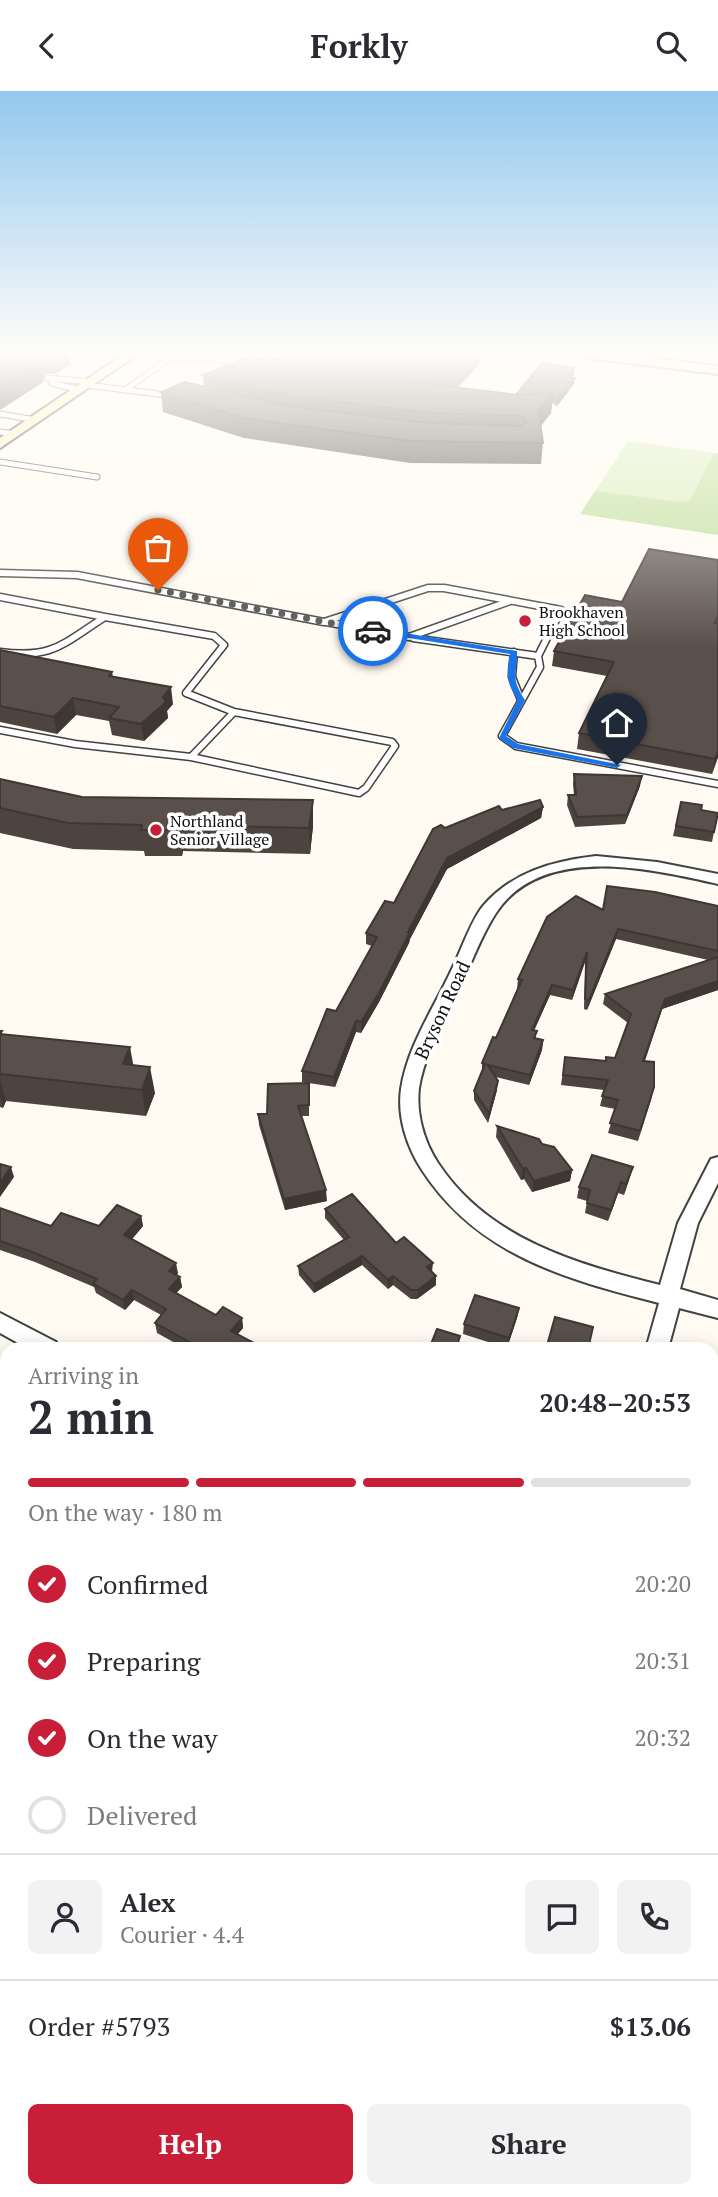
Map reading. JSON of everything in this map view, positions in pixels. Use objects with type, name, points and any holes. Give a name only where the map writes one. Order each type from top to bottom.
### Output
[{"type":"street","name":"Bryson Road","points":[[718,879],[647,864],[607,860],[568,863],[528,877],[504,893],[489,910],[419,1054],[410,1091],[413,1135],[433,1176],[470,1217],[517,1248],[581,1271],[718,1309]]},
{"type":"street","points":[[659,1342],[688,1223],[718,1164]]},
{"type":"street","points":[[0,1322],[36,1342]]},
{"type":"lane","points":[[0,462],[97,477]]},
{"type":"lane","points":[[1,575],[77,575],[409,637],[538,656]]},
{"type":"lane","points":[[324,622],[428,588],[444,588],[561,610],[538,656],[540,667],[502,736],[516,746],[718,784]]},
{"type":"lane","points":[[0,597],[214,636],[224,645],[186,693],[234,712],[392,742],[396,746],[366,788],[359,793],[191,757],[75,744],[0,730]]},
{"type":"lane","points":[[409,637],[510,600]]},
{"type":"lane","points":[[0,652],[29,656],[49,652],[105,617]]},
{"type":"lane","points":[[514,652],[510,675],[513,688],[522,700]]},
{"type":"lane","points":[[191,757],[234,712]]},
{"type":"green space","points":[[621,452],[714,453],[690,500],[681,502],[595,491]]},
{"type":"green space","points":[[714,453],[718,453],[718,535],[580,514],[595,491],[681,502],[690,500]]},
{"type":"building","points":[[649,549],[718,560],[718,616],[715,623],[718,624],[718,752],[715,759],[579,733],[614,662],[554,651],[585,595],[622,602]]},
{"type":"building","points":[[0,650],[112,672],[109,676],[171,687],[163,697],[166,702],[141,724],[109,718],[119,707],[73,698],[54,717],[0,706]]},
{"type":"building","points":[[574,774],[642,776],[627,815],[577,817],[568,795],[576,795]]},
{"type":"building","points":[[0,779],[82,797],[313,800],[309,828],[180,825],[179,830],[141,830],[142,825],[68,823],[0,808]]},
{"type":"building","points":[[540,800],[543,807],[447,858],[380,991],[361,1022],[356,1021],[334,1077],[302,1071],[327,1009],[336,1011],[377,937],[366,933],[385,901],[394,903],[433,829],[441,825],[445,828],[499,806],[502,810]]},
{"type":"building","points":[[681,802],[702,805],[701,810],[718,813],[714,832],[676,826]]},
{"type":"building","points":[[607,886],[655,892],[718,906],[718,951],[618,929],[589,1000],[585,999],[587,952],[573,990],[552,985],[532,1030],[537,1031],[534,1038],[543,1040],[530,1075],[488,1065],[498,1081],[489,1113],[474,1091],[485,1064],[482,1063],[522,980],[518,979],[547,917],[576,896],[603,910]]},
{"type":"building","points":[[718,957],[718,981],[665,999],[643,1061],[654,1062],[654,1087],[640,1131],[610,1123],[618,1100],[602,1096],[608,1080],[563,1075],[565,1057],[606,1061],[606,1057],[615,1058],[631,1014],[605,994]]},
{"type":"building","points":[[0,1034],[130,1047],[123,1064],[150,1067],[142,1090],[0,1074]]},
{"type":"building","points":[[309,1083],[309,1105],[298,1106],[326,1190],[284,1199],[258,1114],[267,1114],[268,1084]]},
{"type":"building","points":[[497,1126],[539,1139],[542,1144],[554,1147],[572,1170],[534,1181],[526,1168],[523,1169]]},
{"type":"building","points":[[592,1155],[633,1167],[626,1184],[621,1182],[611,1210],[587,1203],[590,1190],[579,1187]]},
{"type":"building","points":[[0,1164],[11,1167],[0,1183]]},
{"type":"building","points":[[352,1194],[396,1243],[404,1237],[433,1263],[427,1267],[436,1276],[418,1290],[411,1290],[393,1276],[388,1280],[362,1256],[314,1284],[298,1266],[349,1237],[325,1209]]},
{"type":"building","points":[[117,1205],[141,1216],[124,1235],[176,1263],[169,1271],[180,1277],[169,1289],[216,1315],[223,1307],[242,1318],[231,1331],[252,1342],[189,1342],[155,1323],[166,1309],[132,1290],[123,1300],[93,1284],[97,1279],[0,1241],[0,1208],[51,1226],[61,1213],[99,1226]]},
{"type":"building","points":[[475,1295],[519,1308],[509,1338],[464,1324]]},
{"type":"building","points":[[555,1317],[593,1327],[590,1342],[548,1342]]},
{"type":"building","points":[[437,1329],[460,1336],[458,1342],[432,1342]]},
{"type":"way so far","points":[[158,590],[373,631]]},
{"type":"place","name":"Brookhaven High School","points":[[525,621]]},
{"type":"place","name":"Northland Senior Village","points":[[156,830]]},
{"type":"route","points":[[373,631],[514,652],[510,675],[513,688],[522,700],[502,736],[516,746],[617,765]]}]
